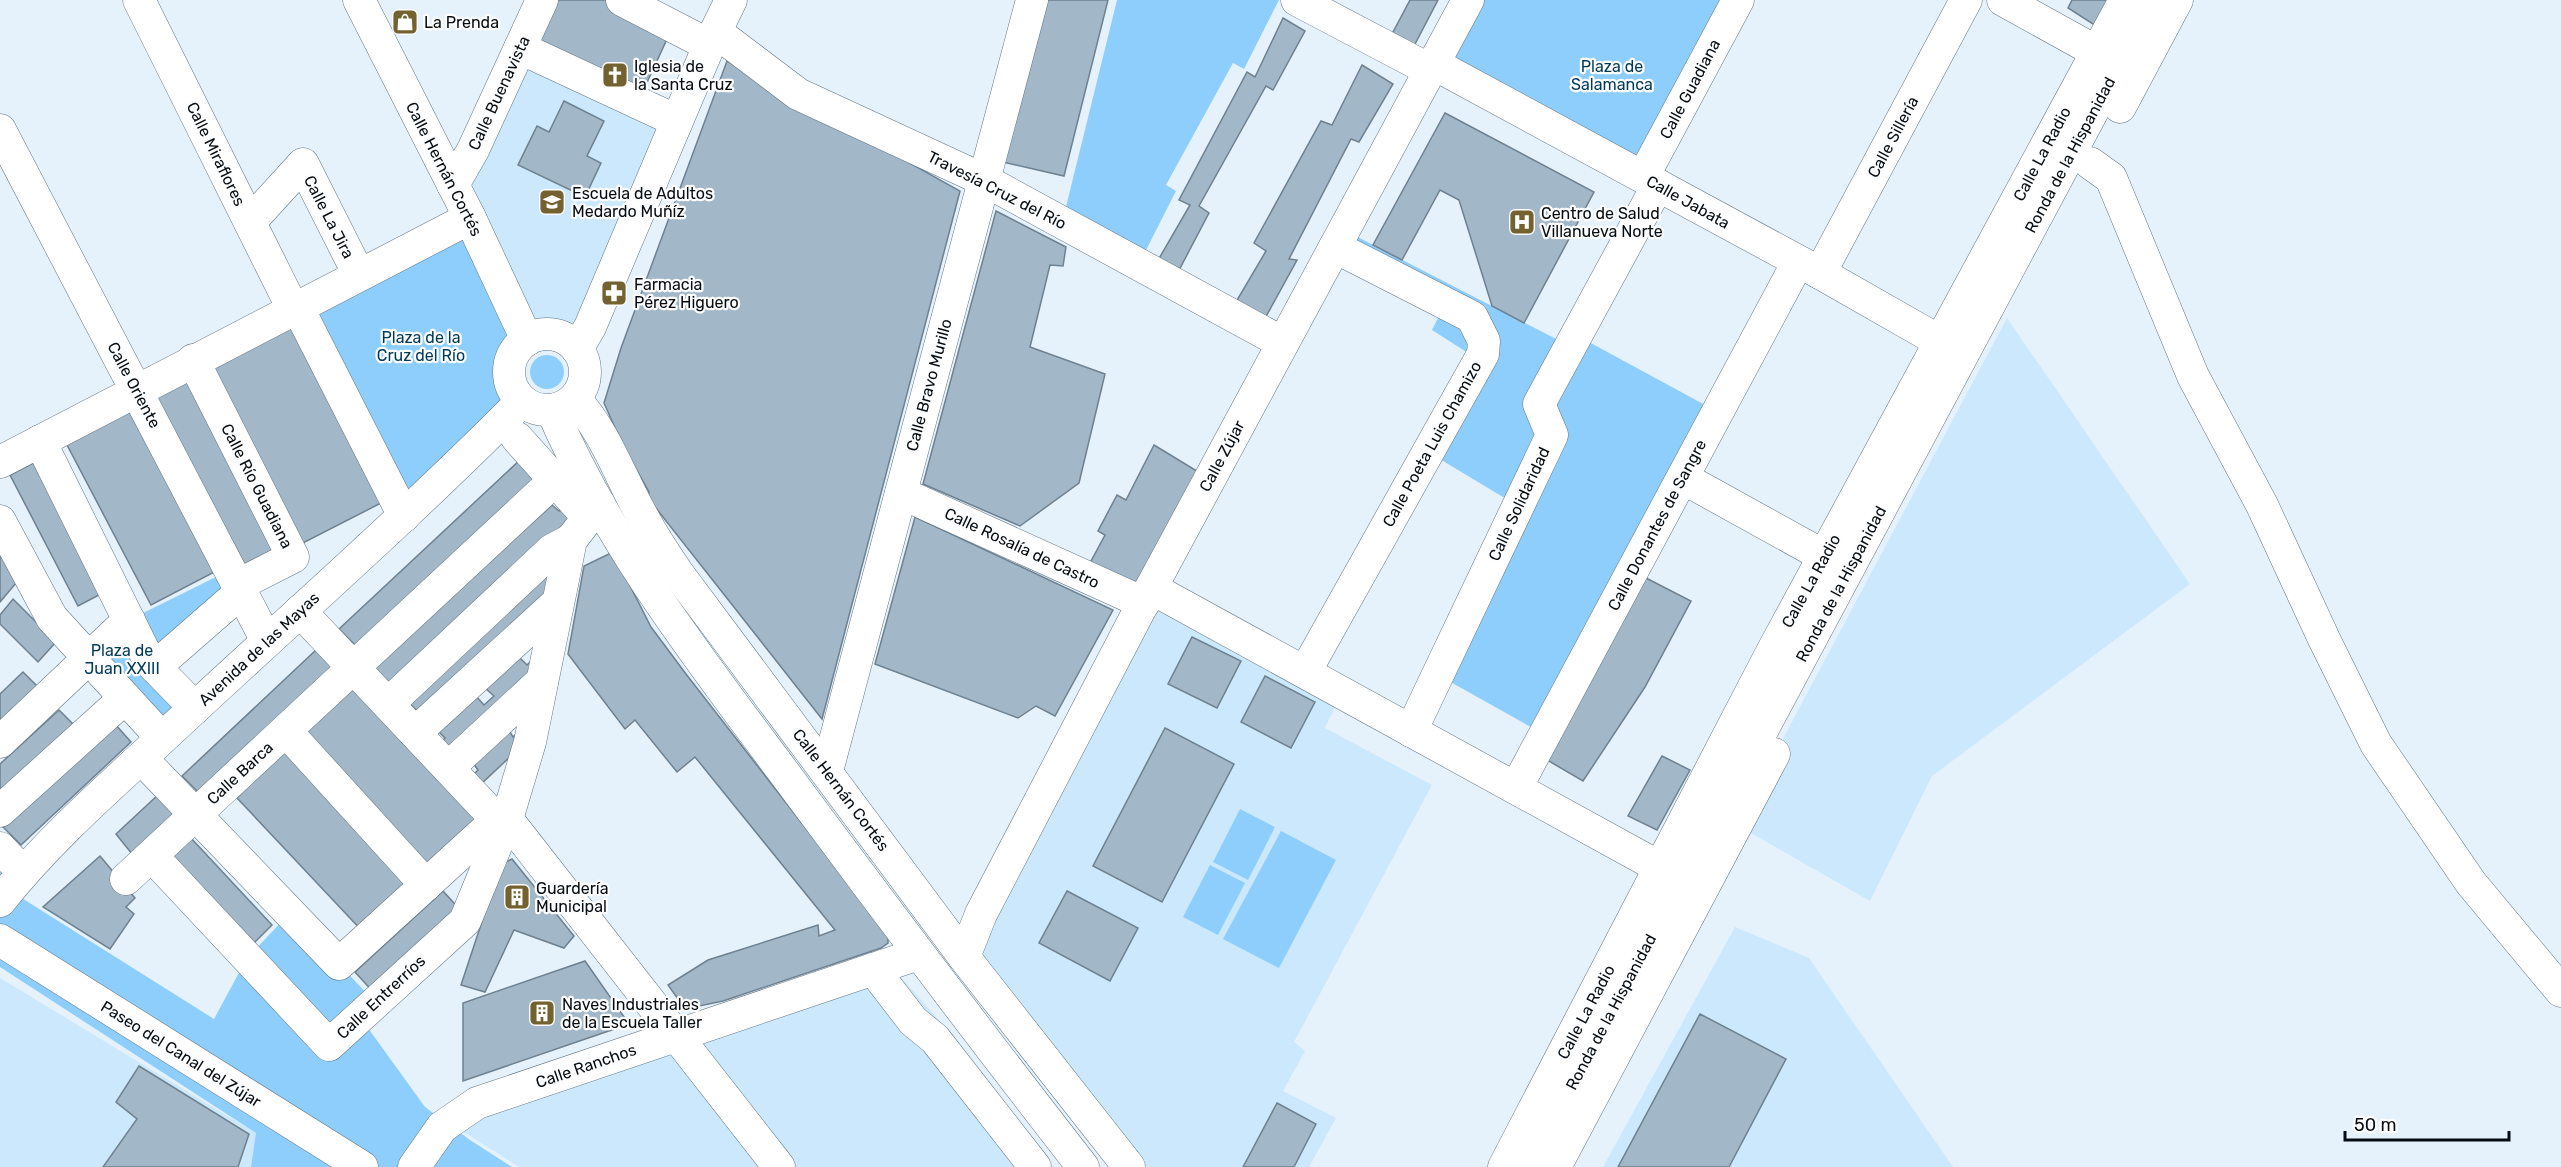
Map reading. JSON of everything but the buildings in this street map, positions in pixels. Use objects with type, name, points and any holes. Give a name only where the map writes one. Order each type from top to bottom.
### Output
[{"type":"street","name":"Calle Miraflores","points":[[140,0],[295,308]]},
{"type":"street","name":"Calle Buenavista","points":[[453,185],[473,150],[542,0]]},
{"type":"street","name":"Travesía Cruz del Río","points":[[622,0],[712,39],[798,94],[984,180],[1283,343]]},
{"type":"street","points":[[577,348],[590,327],[712,39],[731,0]]},
{"type":"street","name":"Calle Bravo Murillo","points":[[827,771],[1032,0]]},
{"type":"street","name":"Calle Jabata","points":[[1297,0],[1432,67],[1650,181],[1941,342]]},
{"type":"street","name":"Calle Zújar","points":[[964,957],[981,914],[1147,596],[1468,0]]},
{"type":"street","name":"Calle Guadiana","points":[[1650,181],[1738,0]]},
{"type":"street","name":"Calle Sillería","points":[[1809,267],[1966,0]]},
{"type":"street","points":[[2003,0],[2097,52]]},
{"type":"street","name":"Calle La Radio","points":[[1504,1167],[1772,652],[2126,0]]},
{"type":"street","name":"Ronda de la Hispanidad","points":[[1529,1167],[2152,0]]},
{"type":"street","name":"Ronda de la Hispanidad","points":[[1555,1167],[2177,0]]},
{"type":"street","name":"Calle Hernán Cortés","points":[[368,6],[527,340]]},
{"type":"street","points":[[520,48],[677,121]]},
{"type":"street","name":"Calle Oriente","points":[[0,130],[267,641]]},
{"type":"street","points":[[2090,163],[2111,178],[2193,376],[2262,505],[2376,744],[2471,882],[2561,991]]},
{"type":"street","name":"Calle La Jira","points":[[250,222],[303,164],[359,275]]},
{"type":"street","name":"Calle Solidaridad","points":[[1412,731],[1552,435],[1539,404],[1576,335],[1650,181]]},
{"type":"street","points":[[0,462],[136,389],[470,218]]},
{"type":"street","name":"Calle Poeta Luis Chamizo","points":[[1305,672],[1482,354],[1484,341],[1472,317],[1335,247]]},
{"type":"street","name":"Calle Donantes de Sangre","points":[[1516,788],[1718,412],[1809,267]]},
{"type":"street","points":[[295,308],[404,516]]},
{"type":"street","points":[[475,448],[502,439],[517,438],[564,416],[582,389],[586,377],[585,365],[577,348],[563,337],[551,334],[538,335],[527,340],[517,349],[511,360],[509,373],[511,386],[522,401],[540,410],[564,416]]},
{"type":"street","name":"Calle Río Guadiana","points":[[192,360],[293,557],[240,588]]},
{"type":"street","name":"Avenida de las Mayas","points":[[0,901],[23,872],[151,748],[404,516],[522,401]]},
{"type":"street","name":"Calle Hernán Cortés","points":[[564,416],[588,414],[605,440],[639,512],[666,556],[964,957],[1129,1167]]},
{"type":"street","points":[[0,521],[52,618],[125,698],[151,748],[195,815],[339,964],[502,819],[530,742],[557,603],[586,520],[564,416]]},
{"type":"street","points":[[517,438],[555,480],[586,520],[619,543],[674,624],[918,954],[1083,1167]]},
{"type":"street","points":[[40,441],[149,661],[195,708]]},
{"type":"street","points":[[1683,478],[1824,556]]},
{"type":"street","name":"Calle Barca","points":[[126,879],[555,480]]},
{"type":"street","name":"Calle Rosalía de Castro","points":[[901,493],[1147,596],[1305,672],[1661,868]]},
{"type":"street","points":[[388,704],[586,520]]},
{"type":"street","points":[[155,667],[240,588]]},
{"type":"street","points":[[415,733],[557,603]]},
{"type":"street","points":[[300,611],[448,768],[502,819],[779,1167]]},
{"type":"street","points":[[0,742],[129,620]]},
{"type":"street","points":[[448,768],[542,681]]},
{"type":"street","points":[[0,811],[125,698]]},
{"type":"street","points":[[286,731],[426,885]]},
{"type":"street","name":"Calle Entrerríos","points":[[152,856],[329,1045],[465,921],[502,819]]},
{"type":"street","points":[[0,848],[23,872]]},
{"type":"street","points":[[943,928],[961,924],[981,914]]},
{"type":"street","name":"Paseo del Canal del Zújar","points":[[0,940],[362,1167]]},
{"type":"street","name":"Calle Ranchos","points":[[414,1167],[442,1127],[477,1103],[918,954]]},
{"type":"street","points":[[873,969],[913,1021],[935,1038],[1035,1167]]},
{"type":"shaded area","name":"Escuela de Adultos Medardo Muñíz","points":[[520,48],[677,121],[573,344],[563,337],[551,334],[538,335],[453,185]]},
{"type":"shaded area","points":[[2007,318],[2190,584],[1932,776],[1870,901],[1737,825]]},
{"type":"shaded area","points":[[1144,603],[1342,692],[1325,728],[1432,785],[1294,1042],[1305,1051],[1283,1091],[1336,1118],[1309,1167],[1129,1167],[964,957]]},
{"type":"shaded area","points":[[1735,927],[1809,958],[1953,1167],[1603,1167]]},
{"type":"shaded area","points":[[898,974],[938,1019],[1053,1167],[519,1167],[464,1132],[479,1120]]},
{"type":"shaded area","points":[[0,978],[256,1133],[299,1167],[0,1167]]},
{"type":"green space","points":[[1117,0],[1279,0],[1244,69],[1233,63],[1166,185],[1176,191],[1139,264],[1062,223]]},
{"type":"green space","name":"Plaza de Salamanca","points":[[1468,0],[1738,0],[1643,177],[1434,64]]},
{"type":"green space","name":"Plaza de la Cruz del Río","points":[[470,218],[517,349],[510,373],[517,397],[404,516],[297,306]]},
{"type":"green space","points":[[1344,230],[1570,346],[1576,335],[1718,412],[1545,735],[1438,675],[1518,506],[1428,452],[1479,360],[1432,330],[1445,304],[1335,247]]},
{"type":"green space","points":[[547,355],[559,360],[564,372],[559,384],[547,389],[535,384],[530,372],[535,360]]},
{"type":"green space","name":"Plaza de Juan XXIII","points":[[230,570],[241,592],[155,667],[195,708],[162,738],[88,658],[129,620]]},
{"type":"green space","points":[[1240,809],[1275,827],[1248,880],[1213,862]]},
{"type":"green space","points":[[1281,831],[1336,860],[1279,968],[1223,939]]},
{"type":"green space","points":[[0,848],[9,890],[214,1019],[247,958],[290,913],[375,1002],[360,1017],[425,1107],[512,1167],[251,1167],[256,1133],[0,967]]},
{"type":"green space","points":[[1210,865],[1245,883],[1218,935],[1183,917]]},
{"type":"place","name":"La Prenda","points":[[405,22]]},
{"type":"place","name":"Iglesia de la Santa Cruz","points":[[615,75]]},
{"type":"place","name":"Escuela de Adultos Medardo Muñíz","points":[[552,202]]},
{"type":"place","name":"Centro de Salud Villanueva Norte","points":[[1522,222]]},
{"type":"place","name":"Farmacia Pérez Higuero","points":[[614,293]]},
{"type":"place","name":"Guardería Municipal","points":[[517,897]]},
{"type":"place","name":"Naves Industriales de la Escuela Taller","points":[[542,1013]]}]
